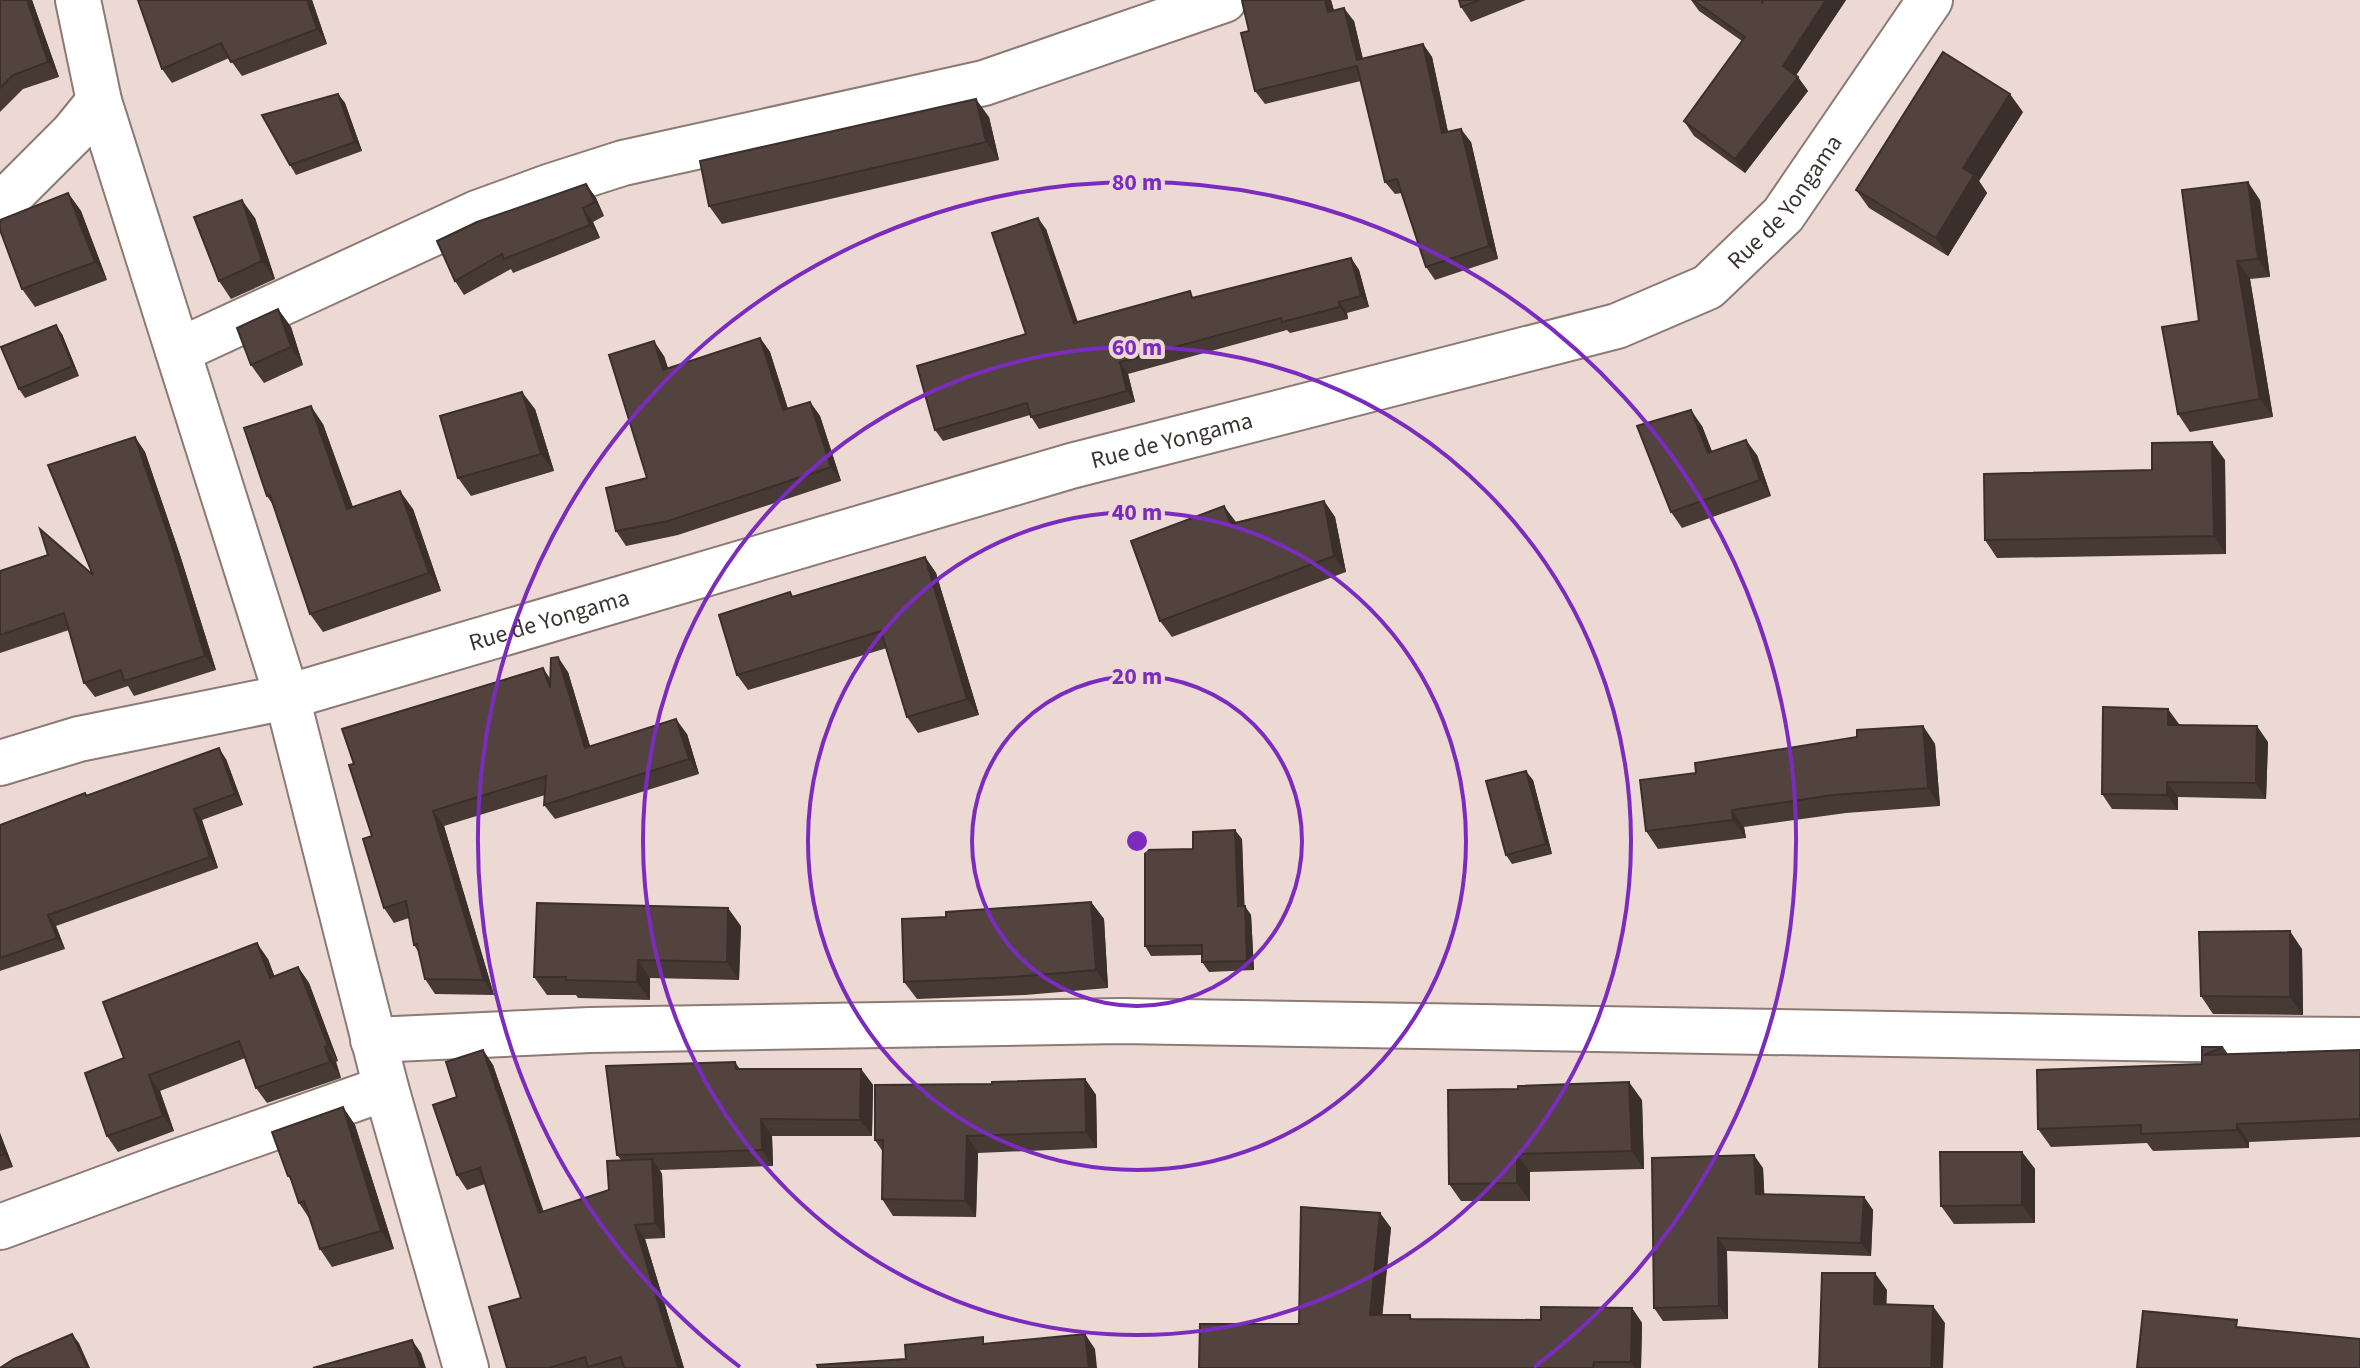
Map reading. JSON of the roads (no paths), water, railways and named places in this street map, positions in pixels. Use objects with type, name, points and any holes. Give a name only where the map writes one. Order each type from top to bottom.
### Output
[{"type":"street","points":[[78,0],[99,101],[287,697],[373,1040],[466,1368]]},
{"type":"street","points":[[178,351],[477,213],[551,186],[623,163],[984,83],[1224,0]]},
{"type":"street","name":"Rue de Yongama","points":[[0,763],[79,739],[287,697],[1071,466],[1630,320],[1708,287],[1783,215],[1930,0]]},
{"type":"street","points":[[0,206],[73,133],[99,101]]},
{"type":"street","points":[[373,1040],[606,1029],[1121,1021],[2360,1040]]},
{"type":"street","points":[[0,1227],[386,1088]]}]
